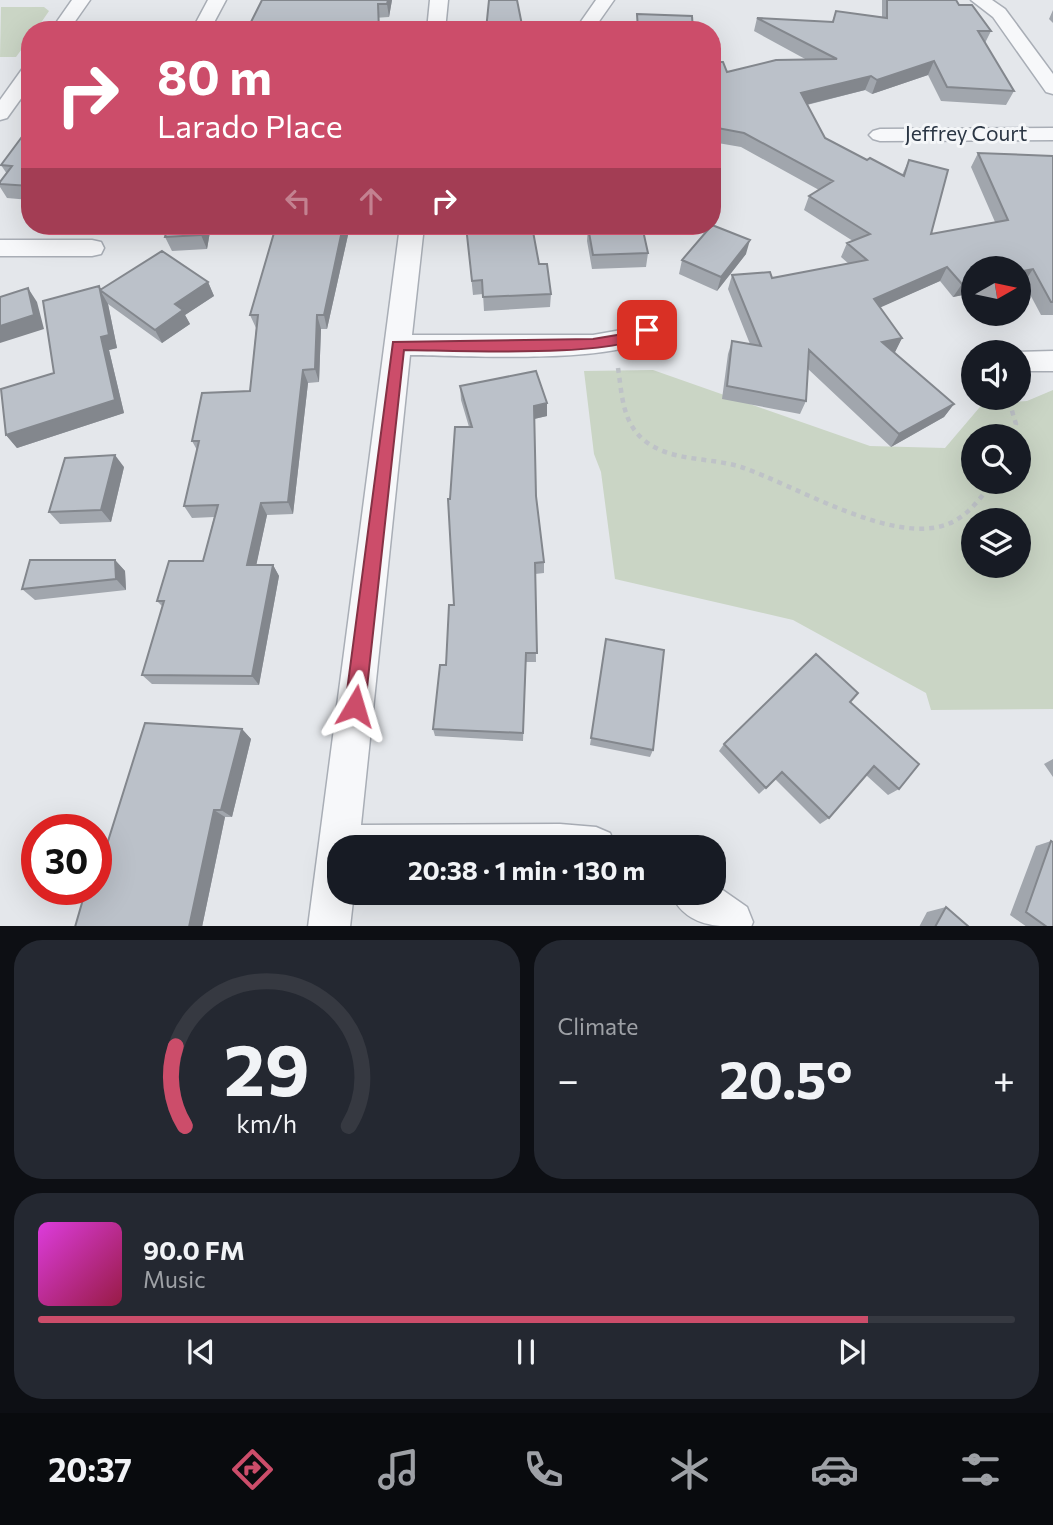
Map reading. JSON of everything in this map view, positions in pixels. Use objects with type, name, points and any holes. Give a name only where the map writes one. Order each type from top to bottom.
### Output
[{"type":"street","points":[[66,21],[81,0]]},
{"type":"street","points":[[206,21],[217,0]]},
{"type":"street","points":[[437,21],[439,0]]},
{"type":"street","points":[[590,21],[605,0]]},
{"type":"street","points":[[980,0],[999,13],[1053,88]]},
{"type":"street","points":[[0,114],[21,85]]},
{"type":"street","name":"Jeffrey Court","points":[[880,135],[1053,134]]},
{"type":"street","points":[[339,835],[411,235]]},
{"type":"street","points":[[0,248],[92,248]]},
{"type":"street","points":[[398,345],[614,343],[633,338],[647,330]]},
{"type":"street","points":[[1031,361],[1053,361]]},
{"type":"street","points":[[329,926],[331,905]]},
{"type":"street","points":[[708,905],[732,922]]},
{"type":"path","points":[[614,343],[622,396],[630,422],[650,443],[670,455],[739,466],[885,525],[910,530],[930,531],[946,526],[985,494]]},
{"type":"green space","points":[[1,7],[44,7],[49,11],[42,21],[21,21],[21,50],[16,57],[0,57]]},
{"type":"green space","points":[[653,370],[870,446],[945,448],[961,429],[961,494],[1031,494],[1031,424],[965,424],[977,410],[1031,410],[1031,399],[1053,390],[1053,709],[931,710],[926,693],[793,620],[615,579],[601,472],[594,454],[584,371]]},
{"type":"building","points":[[262,0],[388,0],[387,4],[378,4],[379,21],[252,21]]},
{"type":"building","points":[[489,0],[517,0],[521,21],[487,21]]},
{"type":"building","points":[[887,0],[956,0],[959,5],[972,5],[991,31],[978,31],[1014,91],[947,87],[934,61],[877,80],[871,76],[801,93],[825,138],[867,160],[870,158],[904,176],[909,160],[948,170],[931,234],[1008,220],[978,153],[1053,156],[1053,302],[1031,269],[1031,256],[961,256],[961,283],[947,267],[874,299],[902,338],[882,342],[954,404],[899,434],[809,350],[806,401],[727,386],[732,341],[761,346],[732,275],[770,272],[772,278],[867,260],[847,243],[870,234],[809,196],[833,181],[744,133],[721,129],[721,62],[727,72],[776,60],[837,59],[757,18],[833,22],[836,11],[887,18]]},
{"type":"building","points":[[637,14],[692,16],[692,21],[637,21]]},
{"type":"building","points":[[21,138],[21,185],[0,184],[12,166],[1,165]]},
{"type":"building","points":[[721,229],[750,240],[721,277],[682,260],[703,235],[721,235]]},
{"type":"building","points":[[166,235],[201,235],[165,237]]},
{"type":"building","points":[[273,235],[341,235],[324,315],[317,315],[315,369],[303,370],[288,502],[261,503],[247,565],[273,565],[252,676],[142,675],[164,601],[157,601],[169,561],[203,561],[218,505],[184,506],[199,441],[192,441],[202,393],[250,391],[258,315],[250,315]]},
{"type":"building","points":[[467,235],[534,235],[539,264],[547,264],[551,294],[483,297],[482,280],[472,281]]},
{"type":"building","points":[[589,235],[644,235],[648,253],[593,255]]},
{"type":"building","points":[[162,251],[208,282],[175,304],[183,310],[155,330],[100,290]]},
{"type":"building","points":[[99,286],[109,335],[101,337],[115,400],[6,435],[1,389],[54,373],[43,301]]},
{"type":"building","points":[[28,288],[34,315],[0,326],[0,297]]},
{"type":"building","points":[[536,371],[547,403],[534,406],[536,496],[544,562],[535,563],[537,653],[526,653],[523,733],[433,729],[440,665],[446,665],[449,605],[454,605],[448,499],[455,427],[472,427],[460,386]]},
{"type":"building","points":[[115,455],[101,510],[49,512],[65,458]]},
{"type":"building","points":[[30,560],[115,560],[116,579],[22,589]]},
{"type":"building","points":[[606,639],[664,650],[653,750],[591,738]]},
{"type":"building","points":[[816,654],[858,693],[850,702],[919,764],[899,789],[874,766],[829,818],[782,772],[766,788],[724,744]]},
{"type":"building","points":[[145,723],[242,729],[221,810],[214,810],[189,926],[75,926],[81,905],[112,905],[112,828]]},
{"type":"building","points":[[1051,841],[1053,926],[1046,926],[1026,912]]},
{"type":"building","points":[[946,907],[968,926],[936,926]]},
{"type":"route","points":[[355,706],[398,345],[593,345],[633,338],[647,330]]}]
